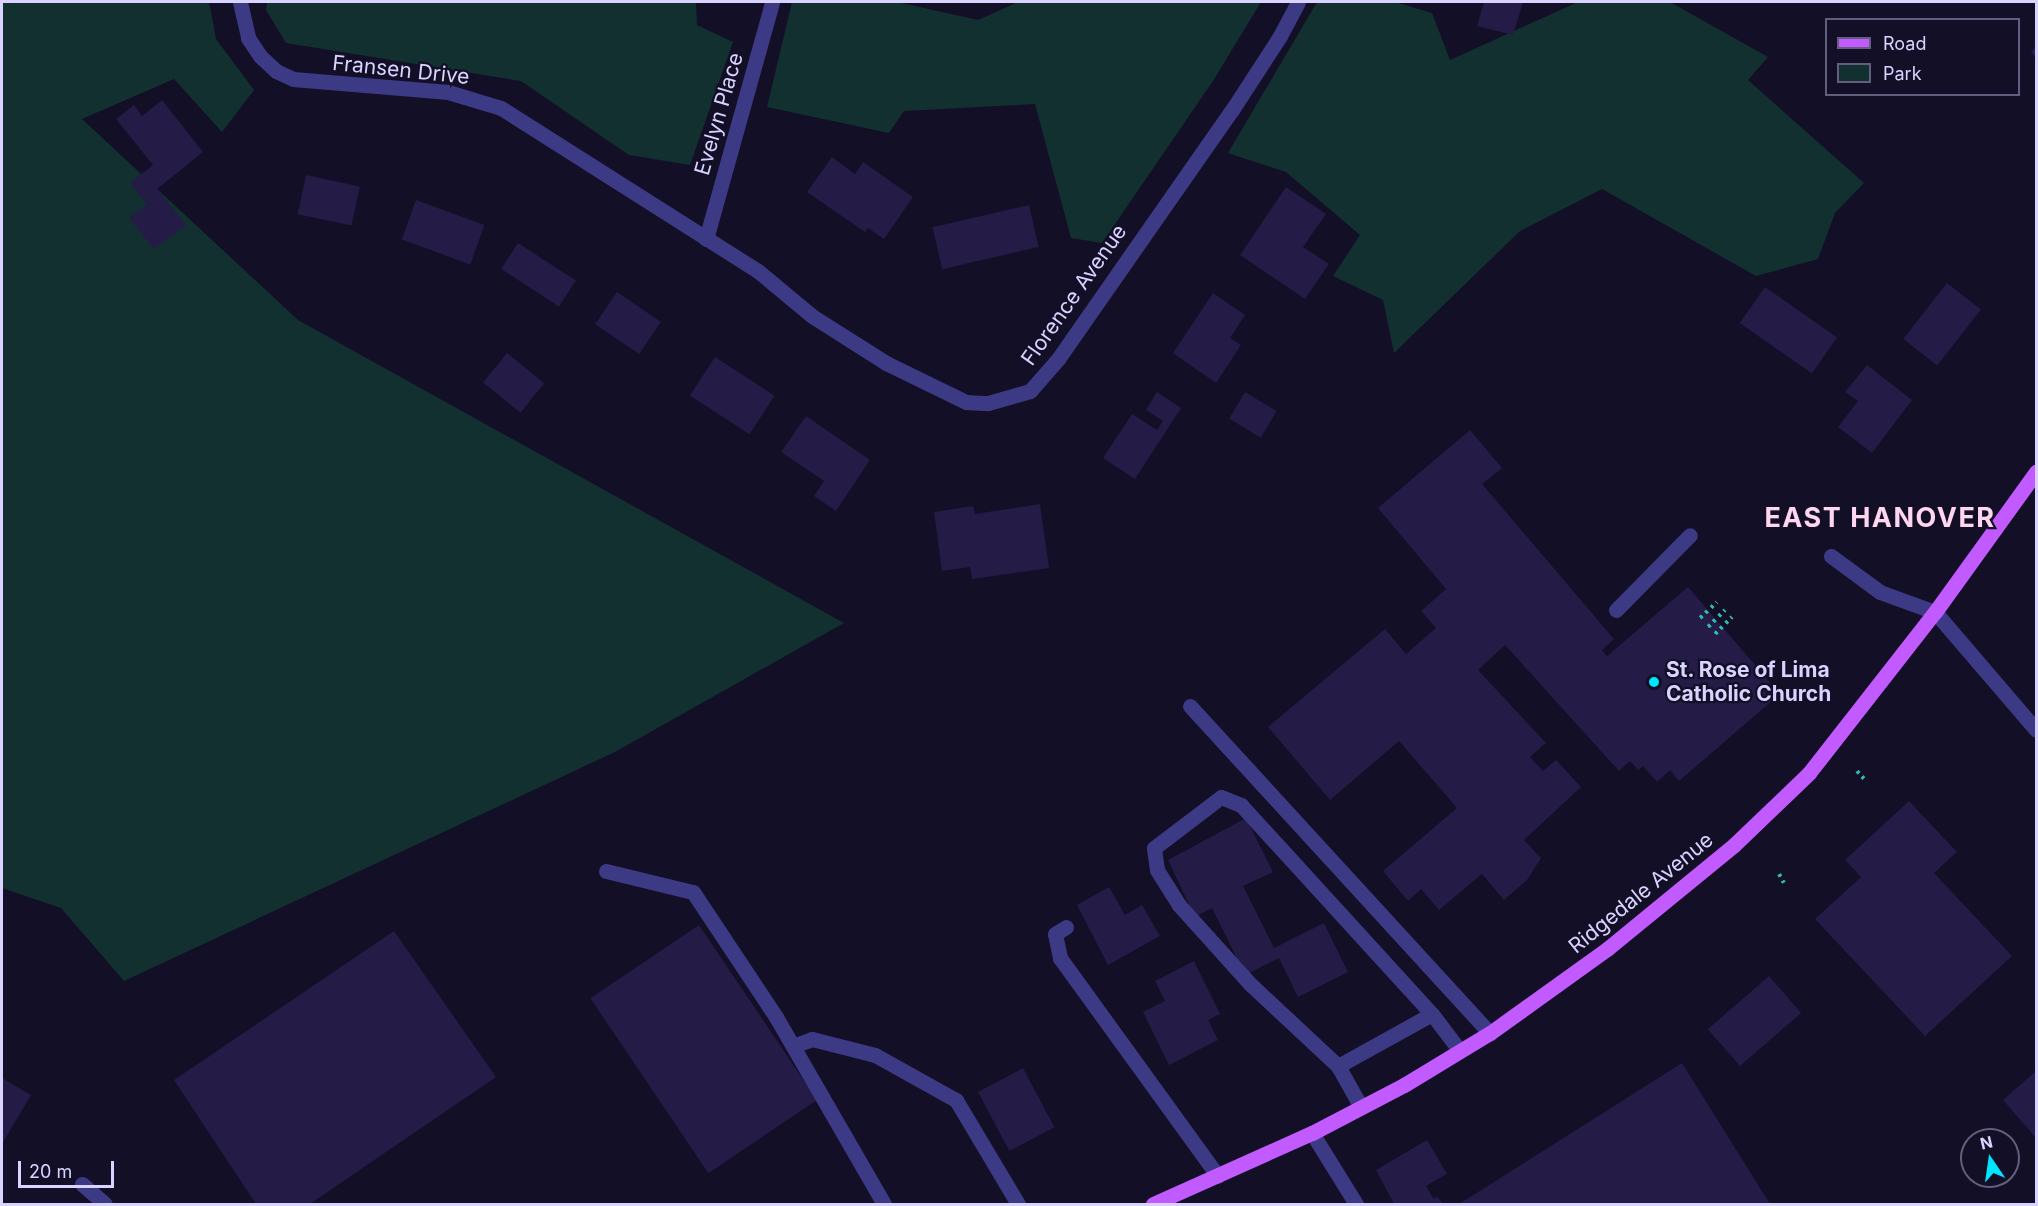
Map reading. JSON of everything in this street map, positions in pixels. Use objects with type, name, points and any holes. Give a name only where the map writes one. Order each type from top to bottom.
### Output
[{"type":"main road","name":"Ridgedale Avenue","points":[[1153,1204],[1312,1133],[1490,1033],[1607,949],[1734,845],[1809,773],[1935,612],[2037,472]]},
{"type":"street","name":"Evelyn Place","points":[[706,239],[772,2]]},
{"type":"street","name":"Florence Avenue","points":[[706,239],[886,363],[966,402],[988,403],[1030,392],[1058,359],[1232,110],[1280,36],[1298,2]]},
{"type":"street","name":"Fransen Drive","points":[[240,3],[248,38],[260,56],[276,71],[293,79],[448,92],[490,104],[706,239]]},
{"type":"street","points":[[1616,610],[1690,536]]},
{"type":"street","points":[[1830,556],[1880,592],[1935,612],[2037,730]]},
{"type":"street","points":[[1190,706],[1490,1033]]},
{"type":"street","points":[[1361,1107],[1338,1066],[1251,985],[1179,905],[1157,870],[1154,848],[1221,797],[1241,805],[1432,1014],[1460,1051]]},
{"type":"street","points":[[606,871],[693,892],[793,1046],[884,1204]]},
{"type":"street","points":[[1066,927],[1055,934],[1060,958],[1218,1176]]},
{"type":"street","points":[[1338,1066],[1432,1014]]},
{"type":"street","points":[[793,1046],[812,1040],[875,1054],[956,1100],[1018,1204]]},
{"type":"street","points":[[1312,1133],[1356,1204]]},
{"type":"street","points":[[82,1184],[105,1204]]},
{"type":"path","points":[[1700,618],[1717,602]]},
{"type":"path","points":[[1708,627],[1725,610]]},
{"type":"path","points":[[1715,634],[1732,617]]},
{"type":"path","points":[[1857,771],[1867,782]]},
{"type":"path","points":[[1779,874],[1784,883]]},
{"type":"green space","points":[[2,2],[209,2],[216,39],[254,90],[222,132],[174,79],[82,119],[298,320],[844,623],[615,752],[124,981],[61,908],[2,888]]},
{"type":"green space","points":[[267,2],[696,2],[697,25],[733,42],[690,165],[629,155],[521,81],[286,43],[266,10]]},
{"type":"green space","points":[[792,2],[897,2],[978,20],[1018,2],[1261,2],[1213,81],[1102,243],[1071,238],[1035,104],[904,111],[889,133],[767,107]]},
{"type":"green space","points":[[1317,2],[1395,2],[1432,13],[1450,60],[1578,2],[1670,2],[1768,57],[1748,80],[1864,183],[1835,213],[1818,259],[1756,276],[1602,189],[1520,231],[1394,353],[1383,300],[1333,276],[1360,235],[1286,172],[1228,153]]},
{"type":"building","points":[[1484,2],[1523,2],[1513,35],[1477,26]]},
{"type":"building","points":[[2036,45],[2036,57],[2031,53]]},
{"type":"building","points":[[162,100],[203,152],[157,189],[186,225],[154,249],[129,218],[147,204],[130,183],[153,165],[116,119],[134,105],[142,116]]},
{"type":"building","points":[[832,157],[855,174],[863,162],[913,197],[884,239],[868,228],[865,232],[807,192]]},
{"type":"building","points":[[306,175],[360,186],[351,226],[298,214]]},
{"type":"building","points":[[1286,187],[1326,214],[1303,247],[1329,264],[1305,299],[1240,255]]},
{"type":"building","points":[[416,200],[485,225],[470,264],[402,239]]},
{"type":"building","points":[[1029,205],[1039,247],[942,269],[933,227]]},
{"type":"building","points":[[518,243],[576,281],[559,307],[501,269]]},
{"type":"building","points":[[1947,283],[1981,309],[1937,365],[1903,339]]},
{"type":"building","points":[[1765,287],[1837,337],[1812,374],[1740,323]]},
{"type":"building","points":[[617,292],[661,322],[639,354],[595,324]]},
{"type":"building","points":[[1213,293],[1245,315],[1230,338],[1241,345],[1216,383],[1173,353]]},
{"type":"building","points":[[507,353],[544,383],[520,413],[483,383]]},
{"type":"building","points":[[715,357],[775,396],[749,434],[690,396]]},
{"type":"building","points":[[1867,365],[1912,400],[1872,453],[1838,427],[1858,401],[1845,392]]},
{"type":"building","points":[[1157,392],[1181,408],[1135,479],[1103,458],[1132,414],[1157,430],[1163,421],[1146,410]]},
{"type":"building","points":[[1245,392],[1277,411],[1261,438],[1229,419]]},
{"type":"building","points":[[806,416],[870,460],[836,511],[814,496],[824,481],[781,452]]},
{"type":"building","name":"St. Rose of Lima Catholic Church","points":[[1470,430],[1502,468],[1482,484],[1614,639],[1602,650],[1607,656],[1688,587],[1780,694],[1679,781],[1670,770],[1657,782],[1643,766],[1638,770],[1630,761],[1619,771],[1505,645],[1478,670],[1546,743],[1530,757],[1543,771],[1556,760],[1581,787],[1524,840],[1541,858],[1527,880],[1504,900],[1482,874],[1439,910],[1421,889],[1408,901],[1383,871],[1457,808],[1399,741],[1330,800],[1268,727],[1385,629],[1406,654],[1436,628],[1421,611],[1446,589],[1378,508]]},
{"type":"building","points":[[1040,504],[1049,568],[972,579],[970,567],[942,571],[934,512],[973,506],[975,514]]},
{"type":"building","points":[[1909,801],[1957,852],[1934,873],[2012,956],[1925,1036],[1815,919],[1861,877],[1845,860]]},
{"type":"building","points":[[1246,818],[1273,872],[1243,886],[1274,948],[1324,923],[1348,972],[1298,997],[1279,958],[1245,975],[1212,908],[1195,917],[1168,860]]},
{"type":"building","points":[[1109,887],[1125,915],[1142,905],[1160,936],[1108,965],[1077,905]]},
{"type":"building","points":[[699,925],[817,1100],[708,1173],[590,998]]},
{"type":"building","points":[[394,931],[496,1077],[310,1204],[256,1204],[174,1080]]},
{"type":"building","points":[[1194,961],[1220,1014],[1208,1020],[1218,1040],[1169,1065],[1143,1012],[1165,1001],[1155,981]]},
{"type":"building","points":[[1769,976],[1801,1013],[1740,1066],[1708,1029]]},
{"type":"building","points":[[1682,1063],[1770,1204],[1459,1204]]},
{"type":"building","points":[[1023,1068],[1054,1127],[1009,1151],[978,1092]]},
{"type":"building","points":[[2036,1071],[2036,1138],[2003,1100]]},
{"type":"building","points":[[2,1078],[31,1095],[2,1144]]},
{"type":"building","points":[[1427,1140],[1447,1174],[1426,1186],[1433,1198],[1438,1197],[1443,1204],[1394,1204],[1376,1170]]},
{"type":"place","name":"St. Rose of Lima Catholic Church","points":[[1654,682]]},
{"type":"district","name":"EAST HANOVER","points":[[1880,518]]}]
